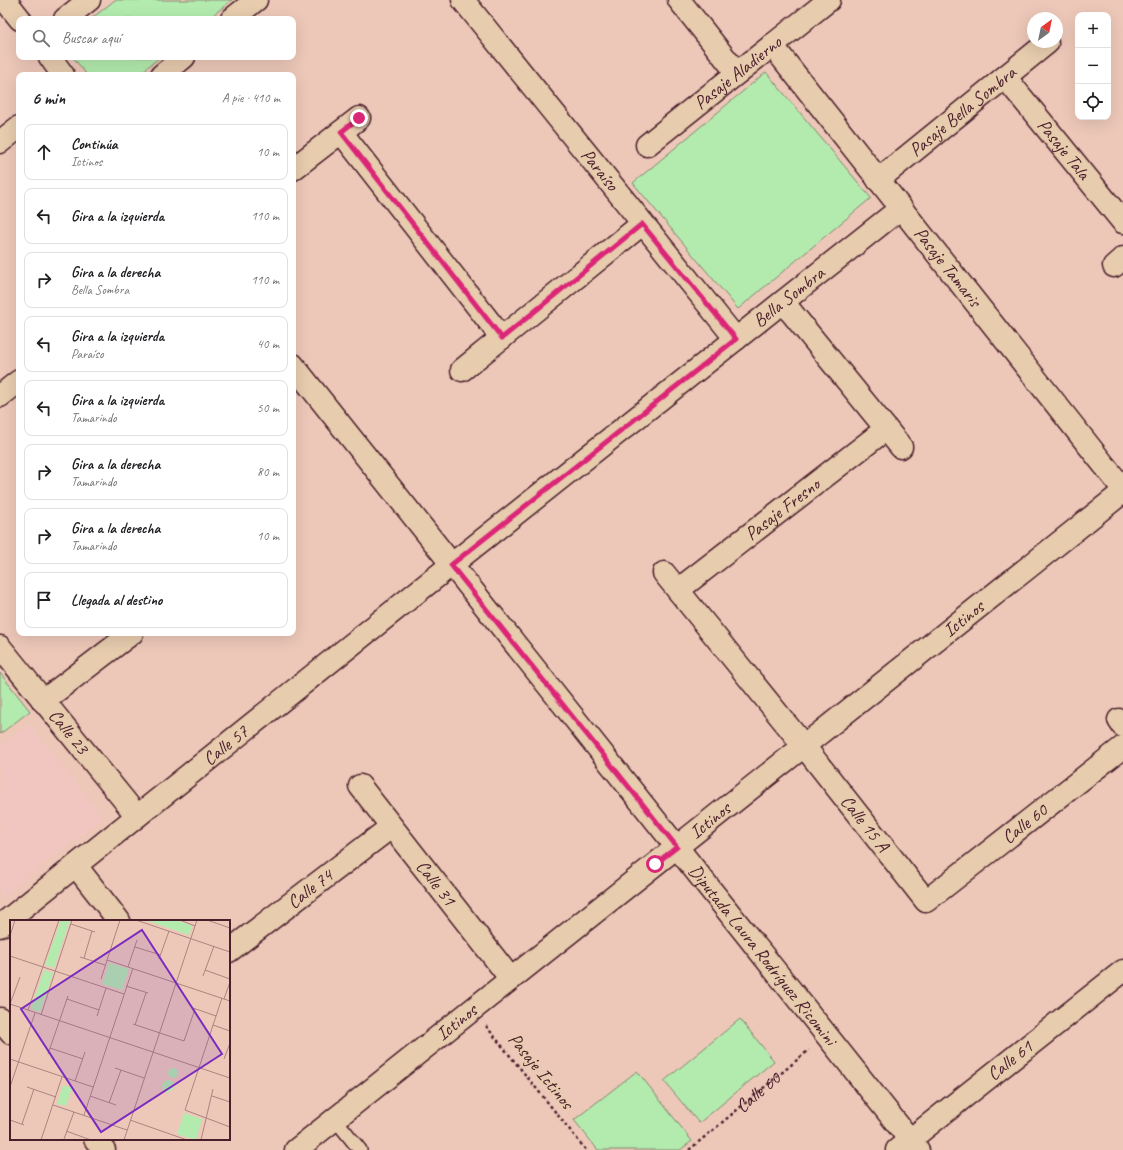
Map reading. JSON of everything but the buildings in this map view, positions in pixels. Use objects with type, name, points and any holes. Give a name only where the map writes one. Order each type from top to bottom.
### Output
[{"type":"street","points":[[5,0],[18,16]]},
{"type":"street","points":[[69,16],[89,0]]},
{"type":"street","points":[[236,16],[256,0]]},
{"type":"street","name":"Paraíso","points":[[463,0],[736,339]]},
{"type":"street","points":[[679,0],[737,73]]},
{"type":"street","name":"Pasaje Aladierno","points":[[647,145],[829,0]]},
{"type":"street","name":"Pasaje Tamaris","points":[[772,46],[1123,491]]},
{"type":"street","name":"Pasaje Bella Sombra","points":[[878,180],[1041,48]]},
{"type":"street","points":[[52,60],[61,72]]},
{"type":"street","points":[[166,72],[180,60]]},
{"type":"street","name":"Pasaje Tala","points":[[1005,77],[1123,222]]},
{"type":"street","points":[[296,167],[359,118]]},
{"type":"street","points":[[0,142],[16,129]]},
{"type":"street","points":[[341,132],[502,338]]},
{"type":"street","name":"Bella Sombra","points":[[451,565],[901,208]]},
{"type":"street","points":[[462,370],[642,224]]},
{"type":"street","points":[[783,302],[901,447]]},
{"type":"street","name":"Diputada Laura Rodríguez Ricomini","points":[[296,369],[827,1036],[908,1147]]},
{"type":"street","points":[[0,396],[16,383]]},
{"type":"street","name":"Pasaje Fresno","points":[[678,590],[886,429]]},
{"type":"street","name":"Ictinos","points":[[296,1150],[1123,491]]},
{"type":"street","name":"Calle 57","points":[[0,926],[451,565]]},
{"type":"street","points":[[664,573],[804,746]]},
{"type":"street","points":[[43,701],[128,636]]},
{"type":"street","name":"Calle 23","points":[[0,647],[137,816]]},
{"type":"street","name":"Calle 15 A","points":[[804,746],[926,901]]},
{"type":"street","name":"Calle 60","points":[[926,901],[1123,747]]},
{"type":"street","name":"Calle 31","points":[[360,786],[511,979]]},
{"type":"street","name":"Calle 74","points":[[230,950],[391,827]]},
{"type":"street","points":[[76,866],[118,920]]},
{"type":"street","name":"Calle 61","points":[[908,1147],[1123,971]]},
{"type":"street","points":[[0,1019],[10,1032]]},
{"type":"street","points":[[96,1140],[104,1150]]},
{"type":"lane","points":[[335,1119],[360,1150]]},
{"type":"path","name":"Pasaje Ictinos","points":[[473,1009],[586,1150]]},
{"type":"path","name":"Calle 60","points":[[689,1150],[827,1036]]},
{"type":"shaded area","points":[[29,724],[103,818],[0,898],[0,747]]},
{"type":"green space","points":[[115,0],[232,0],[212,16],[95,16]]},
{"type":"green space","points":[[75,60],[156,60],[142,72],[85,72]]},
{"type":"green space","points":[[766,72],[871,198],[738,309],[633,183]]},
{"type":"green space","points":[[0,673],[30,711],[0,734]]},
{"type":"green space","points":[[740,1019],[774,1061],[699,1123],[664,1081]]},
{"type":"green space","points":[[637,1071],[692,1141],[680,1150],[598,1150],[574,1120]]},
{"type":"route","points":[[359,118],[341,132],[502,338],[642,224],[736,339],[451,565],[677,847],[655,864]]}]
